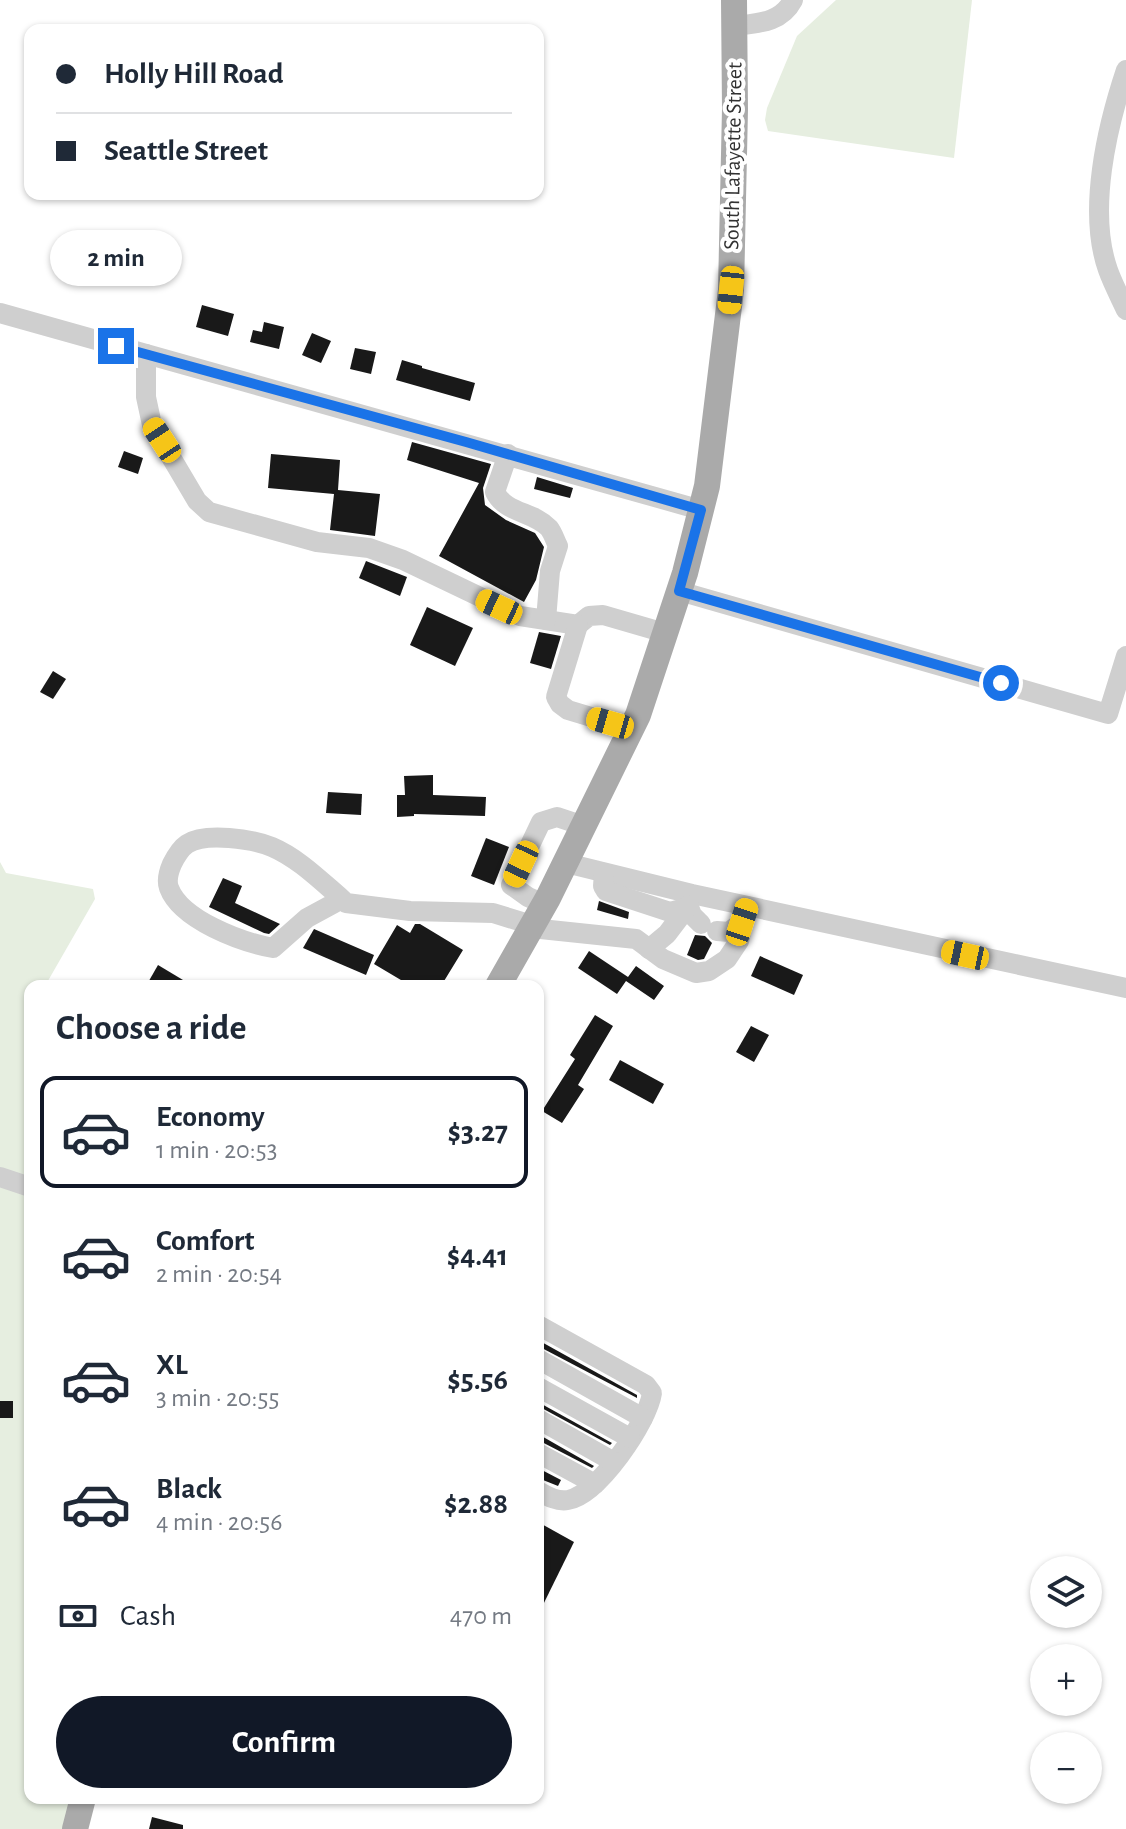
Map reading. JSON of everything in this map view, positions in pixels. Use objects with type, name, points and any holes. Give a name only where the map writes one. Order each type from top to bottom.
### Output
[{"type":"main road","name":"South Lafayette Street","points":[[501,980],[566,863],[631,729],[679,591],[701,510],[718,412],[731,290],[734,13]]},
{"type":"main road","points":[[75,1829],[81,1804]]},
{"type":"street","points":[[734,13],[770,21],[782,14],[793,0]]},
{"type":"street","points":[[1126,70],[1111,115],[1100,177],[1101,235],[1107,268],[1126,310]]},
{"type":"street","points":[[0,313],[701,510]]},
{"type":"street","points":[[146,354],[146,397],[152,425],[197,501],[209,512],[317,542],[369,548],[403,560],[520,616],[578,625]]},
{"type":"street","points":[[508,454],[495,492],[499,500],[547,526],[558,546],[550,571],[546,620]]},
{"type":"street","points":[[679,591],[1108,714],[1126,656]]},
{"type":"street","points":[[631,729],[568,710],[556,697],[578,625],[589,616],[603,615],[665,633]]},
{"type":"street","points":[[536,919],[528,897],[511,885],[541,822],[557,817],[584,826]]},
{"type":"street","points":[[342,899],[307,918],[273,948],[247,943],[186,911],[168,886],[168,873],[174,859],[188,844],[209,839],[237,838],[273,847],[313,874],[342,899],[346,903],[410,911],[493,913],[628,937],[636,939],[663,959],[696,973],[709,971],[727,959],[739,941],[745,914]]},
{"type":"street","points":[[566,863],[604,873],[700,914],[729,932],[745,914]]},
{"type":"street","points":[[649,949],[700,914],[745,914],[1126,988]]},
{"type":"street","points":[[0,1177],[24,1185]]},
{"type":"street","points":[[544,1328],[646,1385],[652,1393],[643,1418],[614,1462],[595,1484],[572,1500],[563,1501],[544,1493]]},
{"type":"street","points":[[544,1362],[643,1418]]},
{"type":"street","points":[[544,1390],[630,1438]]},
{"type":"street","points":[[544,1422],[614,1462]]},
{"type":"street","points":[[544,1456],[595,1484]]},
{"type":"shaded area","points":[[836,0],[972,0],[954,158],[768,131],[765,120],[767,108],[797,36]]},
{"type":"shaded area","points":[[0,862],[6,873],[93,889],[95,899],[48,980],[24,980],[24,1804],[81,1804],[75,1829],[0,1829]]},
{"type":"building","points":[[202,305],[234,314],[228,336],[196,327]]},
{"type":"building","points":[[264,322],[284,327],[279,349],[250,342],[253,330],[262,332]]},
{"type":"building","points":[[312,333],[331,341],[321,363],[302,355]]},
{"type":"building","points":[[355,348],[376,352],[371,374],[350,369]]},
{"type":"building","points":[[402,360],[475,383],[470,401],[396,380]]},
{"type":"building","points":[[412,442],[491,464],[483,488],[485,505],[506,520],[535,533],[544,547],[536,580],[524,602],[439,556],[479,483],[407,460]]},
{"type":"building","points":[[124,451],[143,458],[138,474],[118,467]]},
{"type":"building","points":[[271,454],[340,460],[338,490],[380,494],[375,536],[330,530],[334,494],[268,488]]},
{"type":"building","points":[[537,477],[573,488],[570,498],[534,489]]},
{"type":"building","points":[[366,561],[407,577],[400,596],[359,578]]},
{"type":"building","points":[[427,607],[473,628],[455,666],[410,645]]},
{"type":"building","points":[[539,632],[561,636],[551,669],[530,663]]},
{"type":"building","points":[[53,671],[66,679],[53,699],[40,692]]},
{"type":"building","points":[[433,775],[433,795],[486,797],[485,816],[414,814],[397,817],[397,795],[405,795],[404,776]]},
{"type":"building","points":[[328,792],[362,794],[361,815],[326,813]]},
{"type":"building","points":[[486,838],[509,847],[494,885],[471,876]]},
{"type":"building","points":[[223,878],[242,886],[235,903],[280,924],[269,934],[264,933],[209,907]]},
{"type":"building","points":[[599,901],[629,912],[628,919],[597,910]]},
{"type":"building","points":[[415,924],[420,924],[463,950],[445,980],[401,980],[374,964],[397,925],[410,933]]},
{"type":"building","points":[[314,929],[374,955],[366,975],[303,948]]},
{"type":"building","points":[[695,935],[705,936],[712,943],[704,959],[687,955]]},
{"type":"building","points":[[589,951],[628,977],[636,966],[664,986],[654,1000],[626,981],[617,994],[578,968]]},
{"type":"building","points":[[760,956],[803,975],[794,995],[751,976]]},
{"type":"building","points":[[158,965],[183,980],[149,980]]},
{"type":"building","points":[[595,1015],[613,1026],[578,1085],[584,1089],[562,1123],[544,1112],[544,1108],[575,1059],[570,1055]]},
{"type":"building","points":[[751,1026],[769,1035],[754,1062],[736,1052]]},
{"type":"building","points":[[620,1060],[664,1084],[653,1104],[609,1080]]},
{"type":"building","points":[[544,1343],[637,1395],[637,1398],[544,1349]]},
{"type":"building","points":[[0,1401],[13,1401],[13,1418],[0,1418]]},
{"type":"building","points":[[544,1405],[612,1443],[610,1445],[544,1409]]},
{"type":"building","points":[[544,1437],[594,1466],[592,1468],[544,1443]]},
{"type":"building","points":[[544,1471],[561,1480],[558,1486],[544,1480]]},
{"type":"building","points":[[544,1525],[574,1542],[544,1603]]},
{"type":"building","points":[[152,1817],[183,1825],[183,1829],[149,1829]]},
{"type":"route","points":[[116,346],[701,510],[679,591],[1001,683]]}]
